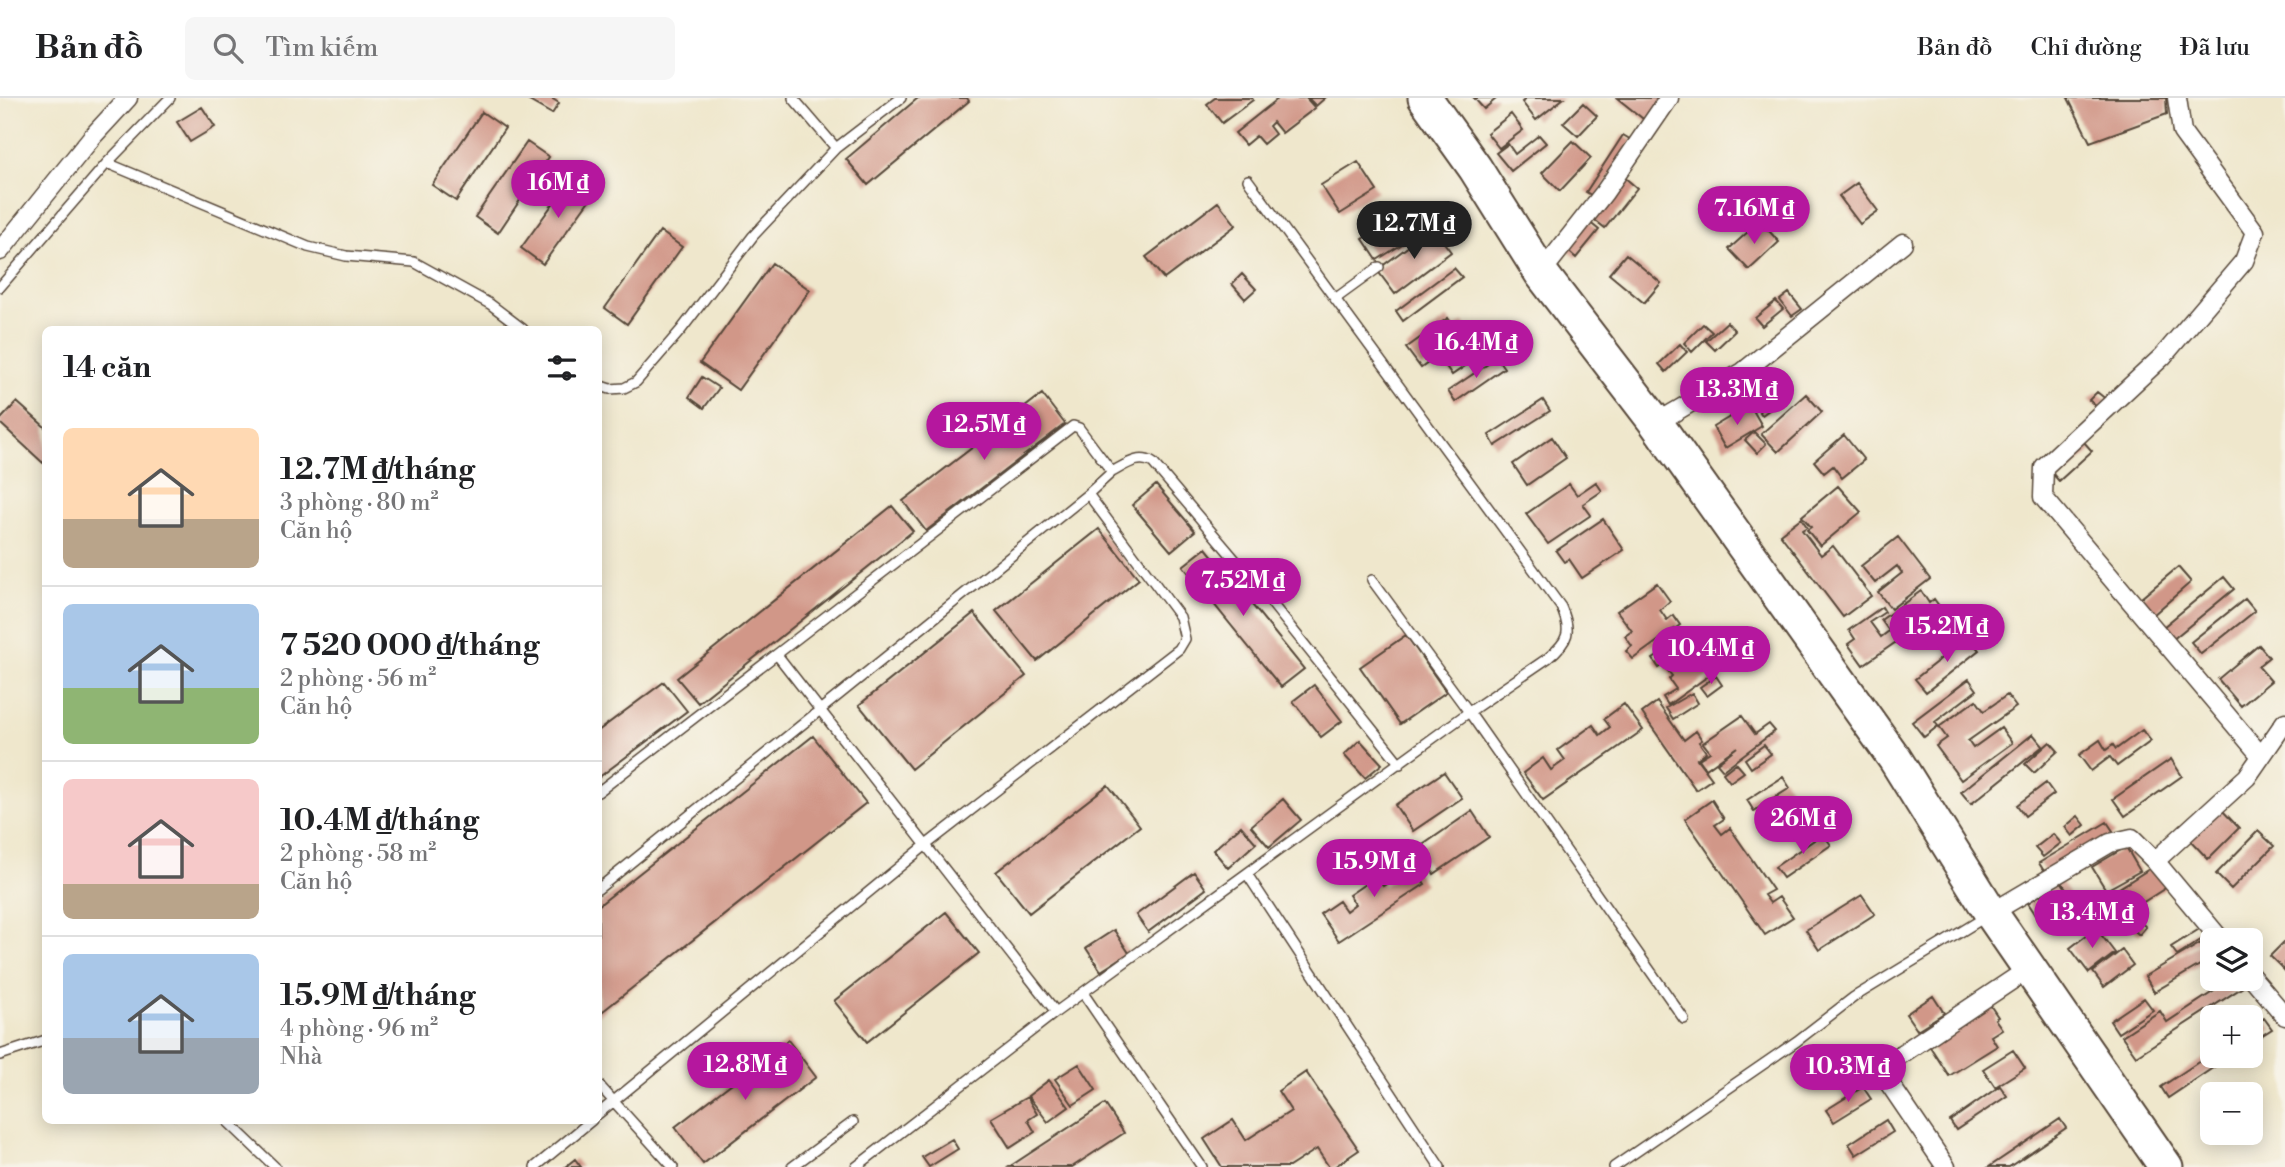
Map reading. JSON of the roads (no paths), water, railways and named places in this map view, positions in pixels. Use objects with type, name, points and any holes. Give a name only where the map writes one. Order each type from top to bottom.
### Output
[{"type":"highway","points":[[1425,98],[1475,167],[1541,273],[1656,423],[1895,759],[1992,913],[2166,1167]]},
{"type":"street","points":[[0,251],[128,98]]},
{"type":"street","points":[[1541,273],[1604,193],[1669,98]]},
{"type":"street","points":[[2177,98],[2182,132],[2255,232],[2244,261],[2163,356],[2044,467],[2043,497],[2261,755]]},
{"type":"street","points":[[1656,423],[1743,372],[1903,243]]},
{"type":"street","points":[[2155,861],[2247,777],[2285,722]]},
{"type":"street","points":[[1992,913],[2090,853],[2122,839],[2134,840],[2155,861],[2211,928]]},
{"type":"street","points":[[1946,1167],[1889,1083],[1888,1069],[1891,1062],[1900,1055],[2030,968]]},
{"type":"street","points":[[2263,990],[2285,1016]]},
{"type":"lane","points":[[0,287],[107,163],[170,98]]},
{"type":"lane","points":[[793,98],[836,148]]},
{"type":"lane","points":[[602,388],[624,388],[636,382],[681,330],[753,236],[836,148],[901,98]]},
{"type":"lane","points":[[107,163],[317,250],[346,256],[414,262],[490,304],[519,326]]},
{"type":"lane","points":[[856,1167],[1056,1012],[1560,648],[1568,631],[1567,621],[1560,607],[1248,180]]},
{"type":"lane","points":[[1335,299],[1379,268]]},
{"type":"lane","points":[[602,789],[778,656],[1073,426],[1079,428],[1112,472]]},
{"type":"lane","points":[[602,886],[1112,472],[1140,459],[1153,464],[1265,595],[1400,764]]},
{"type":"lane","points":[[602,1111],[926,845],[1183,645],[1185,634],[1180,617],[1087,494]]},
{"type":"lane","points":[[1372,580],[1469,712],[1684,1020]]},
{"type":"lane","points":[[778,656],[1056,1012]]},
{"type":"lane","points":[[1247,874],[1440,1167]]},
{"type":"lane","points":[[1614,1167],[1797,1041],[1854,997],[1992,913]]},
{"type":"lane","points":[[1083,993],[1202,1167]]},
{"type":"lane","points":[[0,1055],[42,1041]]},
{"type":"lane","points":[[602,1088],[673,1167]]},
{"type":"lane","points":[[792,1167],[853,1122]]},
{"type":"lane","points":[[230,1124],[275,1167]]},
{"type":"lane","points":[[535,1167],[587,1124]]}]
